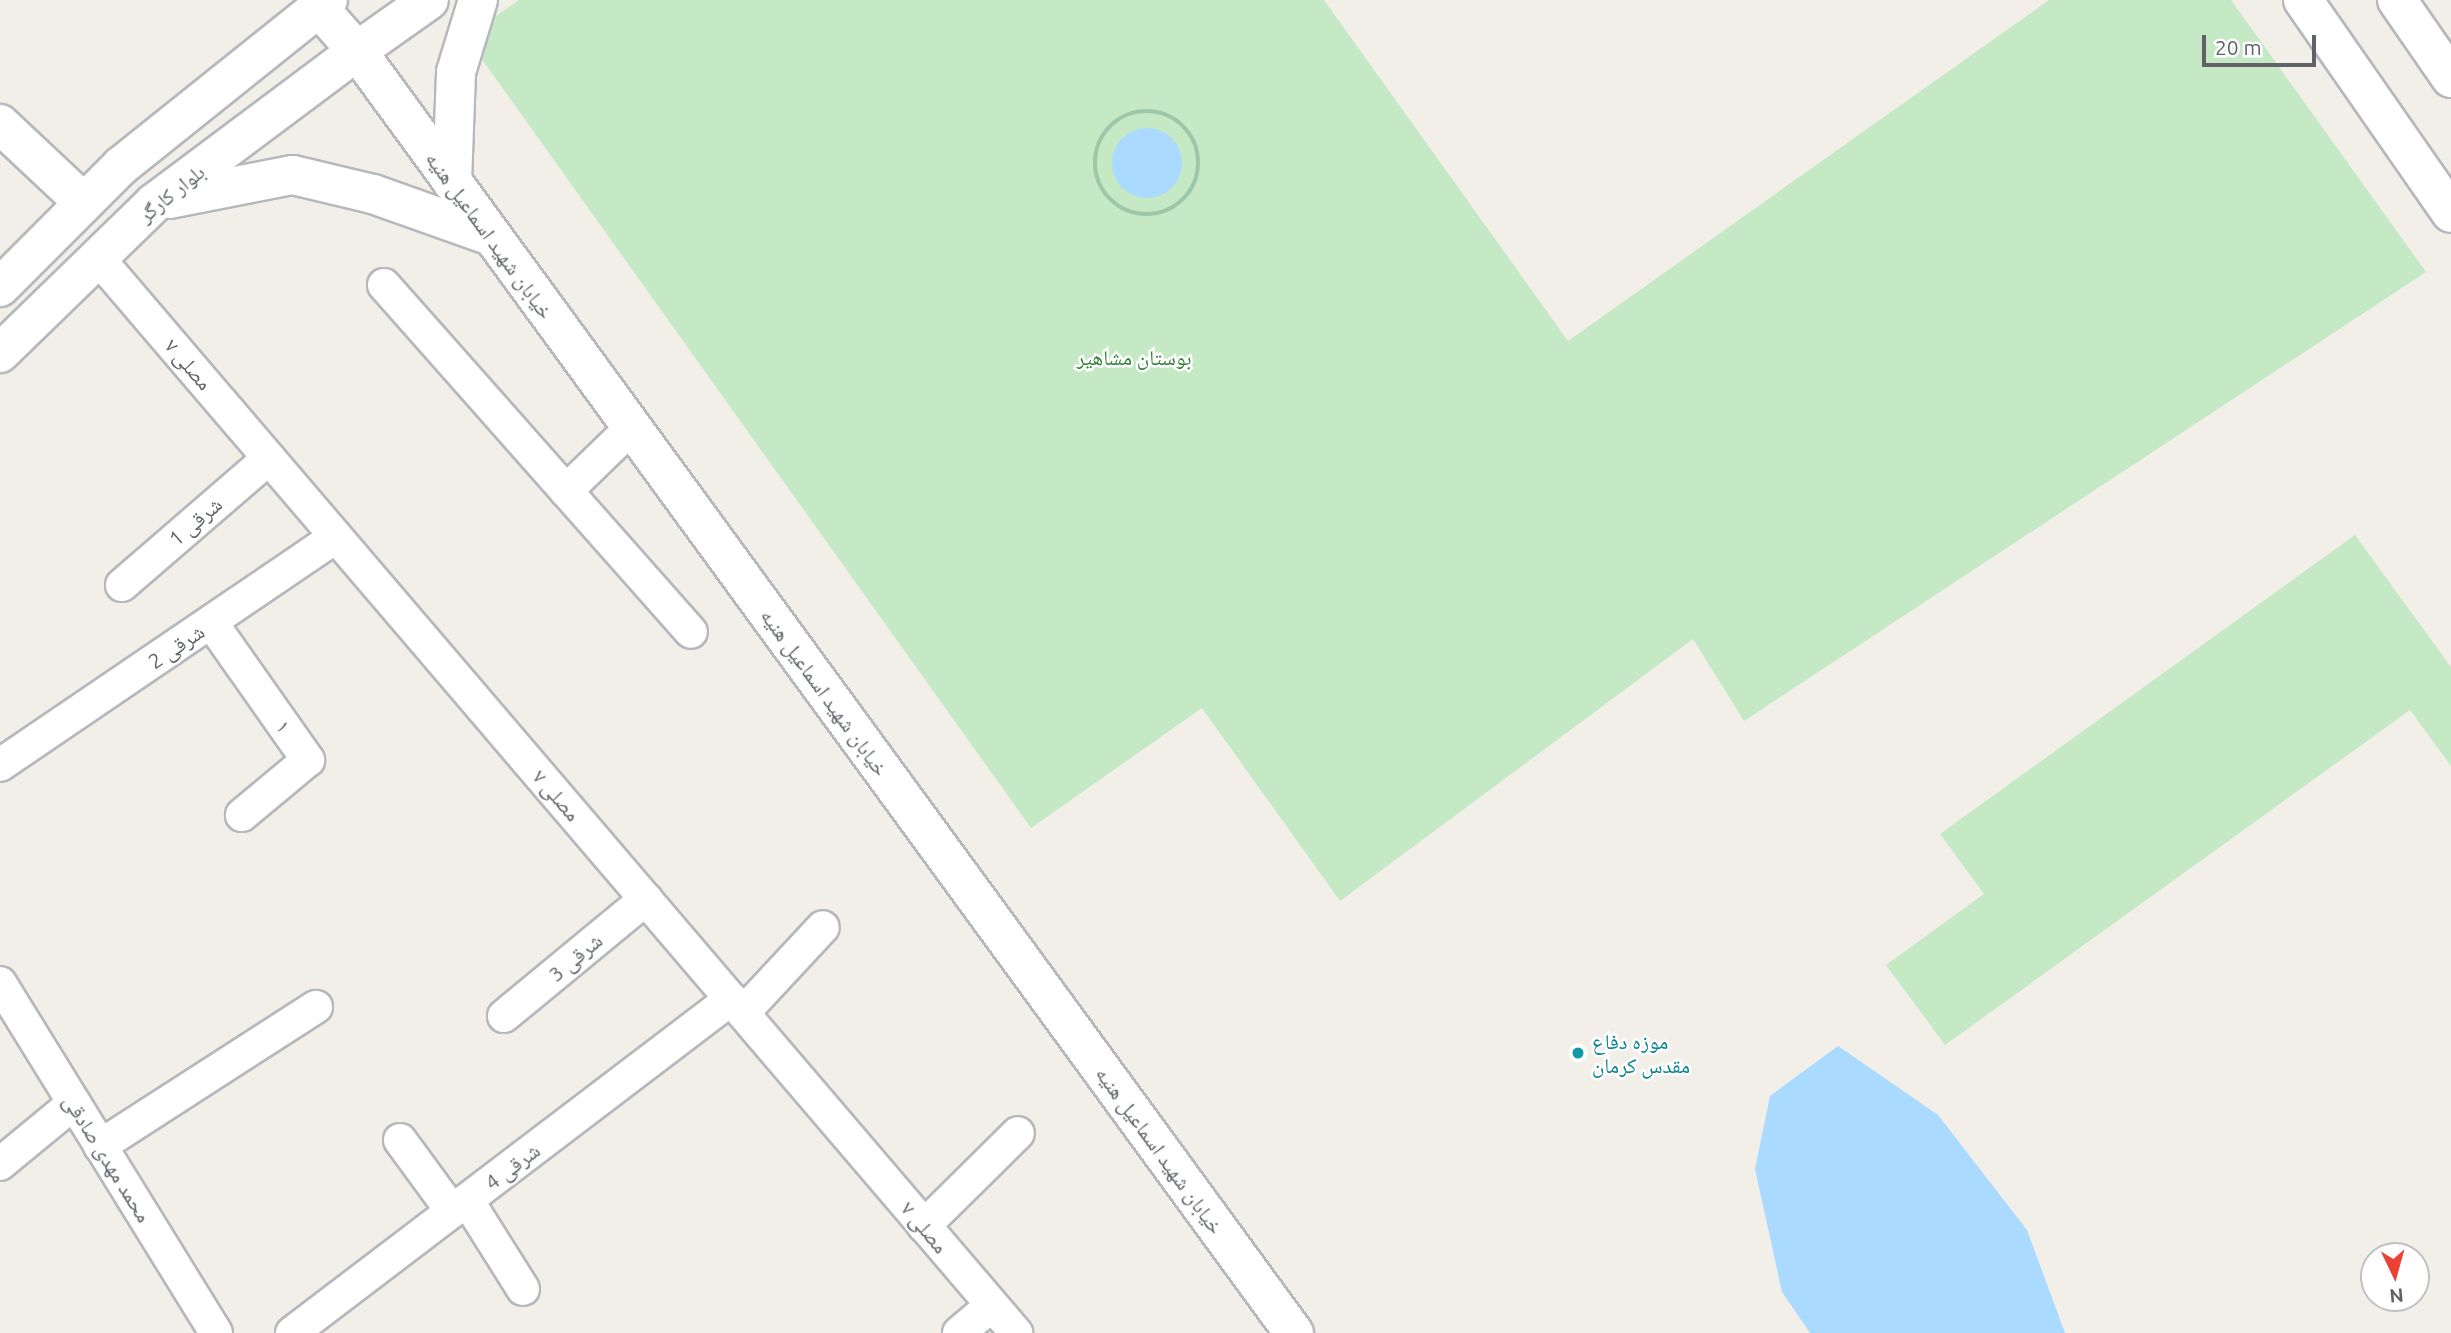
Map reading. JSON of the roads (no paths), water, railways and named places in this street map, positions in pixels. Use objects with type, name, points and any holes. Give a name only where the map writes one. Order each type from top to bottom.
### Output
[{"type":"main road","name":"بلوار کارگر","points":[[0,353],[154,203],[356,51],[429,0]]},
{"type":"main road","points":[[452,182],[456,72],[478,0]]},
{"type":"main road","points":[[2303,0],[2451,213]]},
{"type":"main road","points":[[2397,0],[2451,78]]},
{"type":"main road","points":[[0,287],[121,166],[323,4],[356,51]]},
{"type":"main road","name":"خیابان شهید اسماعیل هنیه","points":[[356,51],[1294,1333]]},
{"type":"main road","points":[[0,124],[84,203]]},
{"type":"main road","points":[[154,203],[293,175],[373,194],[491,236]]},
{"type":"street","name":"مصلی ۷","points":[[98,258],[1016,1333]]},
{"type":"street","points":[[384,285],[691,632]]},
{"type":"street","points":[[566,491],[631,428]]},
{"type":"street","name":"شرقی 1","points":[[122,584],[269,458]]},
{"type":"street","name":"شرقی 2","points":[[5,752],[211,622],[336,537]]},
{"type":"street","name":"۱","points":[[211,622],[308,760],[242,816]]},
{"type":"street","name":"شرقی 3","points":[[504,1016],[646,899]]},
{"type":"street","name":"شرقی 4","points":[[292,1333],[459,1206],[737,1006],[823,928]]},
{"type":"street","name":"محمد مهدی صادقی","points":[[0,983],[216,1333]]},
{"type":"street","points":[[100,1146],[316,1007]]},
{"type":"street","points":[[0,1164],[74,1103]]},
{"type":"street","points":[[924,1226],[1017,1133]]},
{"type":"street","points":[[400,1140],[459,1206],[523,1289]]},
{"type":"street","points":[[959,1333],[992,1306]]},
{"type":"water","points":[[1140,128],[1154,128],[1167,134],[1176,143],[1182,163],[1180,176],[1172,188],[1154,198],[1140,198],[1127,192],[1118,183],[1112,170],[1112,156],[1118,143],[1127,134]]},
{"type":"water","points":[[1838,1046],[1938,1115],[2027,1230],[2065,1333],[1810,1333],[1782,1292],[1755,1169],[1770,1096]]},
{"type":"place","name":"موزه دفاع مقدس کرمان","points":[[1578,1053]]},
{"type":"park label","name":"بوستان مشاهیر","points":[[1134,357]]}]
